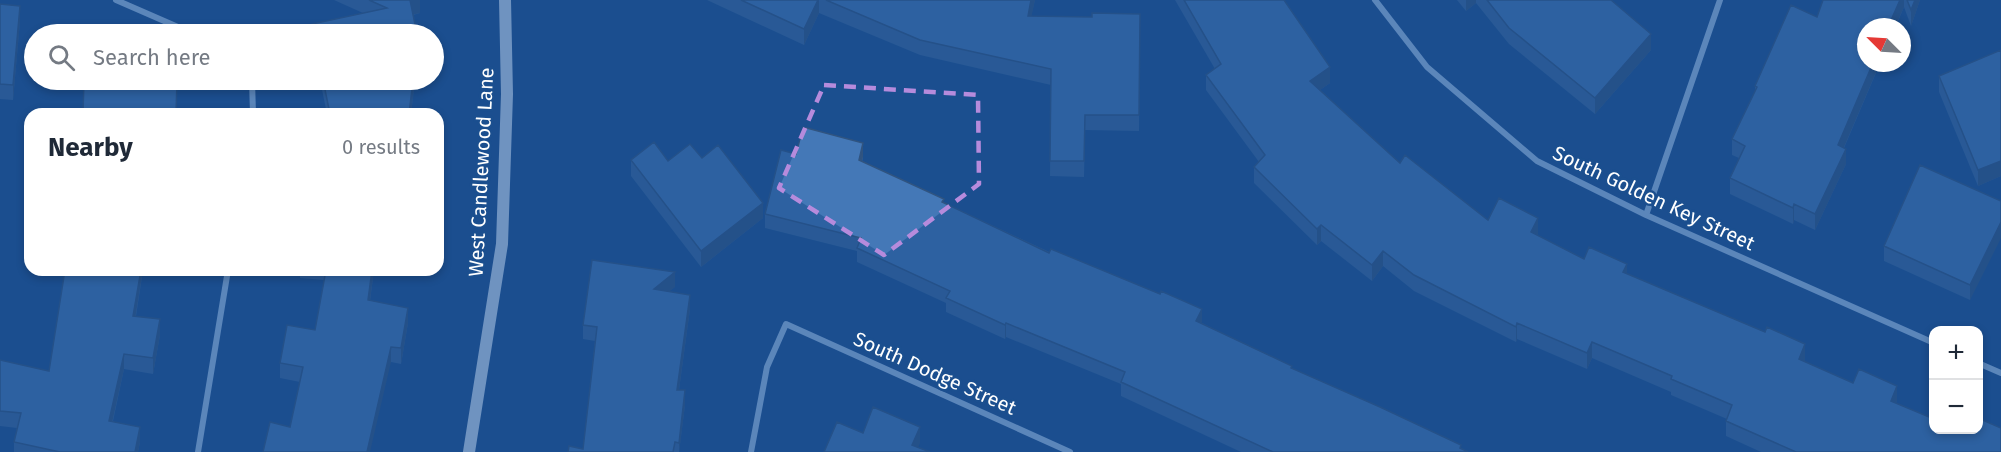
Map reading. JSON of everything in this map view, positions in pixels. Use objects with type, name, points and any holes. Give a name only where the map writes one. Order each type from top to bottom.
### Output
[{"type":"street","points":[[116,0],[171,24]]},
{"type":"street","name":"West Candlewood Lane","points":[[469,452],[502,244],[507,94],[505,0]]},
{"type":"street","name":"South Golden Key Street","points":[[1376,0],[1427,67],[1537,161],[1646,215],[1929,341]]},
{"type":"street","points":[[1646,215],[1720,0]]},
{"type":"street","points":[[252,90],[253,108]]},
{"type":"street","points":[[198,452],[227,276]]},
{"type":"street","name":"South Dodge Street","points":[[751,452],[767,367],[786,324],[1070,452]]},
{"type":"street","points":[[1983,365],[2001,373]]},
{"type":"highlighted area","points":[[824,85],[978,95],[979,184],[884,255],[779,188]]},
{"type":"building","points":[[369,0],[410,0],[415,24],[312,24],[387,8]]},
{"type":"building","points":[[741,0],[818,0],[804,29]]},
{"type":"building","points":[[826,0],[1031,0],[1028,16],[1092,17],[1092,13],[1140,14],[1139,115],[1085,115],[1084,161],[1050,161],[1051,69],[920,40]]},
{"type":"building","points":[[1184,0],[1284,0],[1330,67],[1310,81],[1400,163],[1405,155],[1488,220],[1499,198],[1538,218],[1531,232],[1584,259],[1589,247],[1627,264],[1623,272],[1765,332],[1767,327],[1805,344],[1799,359],[1853,383],[1859,369],[1897,386],[1891,401],[1929,417],[1929,434],[1983,434],[1983,420],[2001,428],[2001,452],[1796,452],[1726,421],[1732,405],[1671,379],[1672,376],[1592,342],[1587,353],[1517,323],[1516,327],[1414,275],[1383,251],[1372,265],[1321,225],[1317,229],[1254,167],[1265,155],[1206,75],[1221,64]]},
{"type":"building","points":[[1487,0],[1611,0],[1651,34],[1595,98],[1509,28]]},
{"type":"building","points":[[1823,0],[1900,0],[1892,18],[1857,18],[1857,72],[1869,72],[1838,145],[1846,149],[1815,214],[1794,204],[1793,208],[1730,178],[1745,146],[1732,139],[1757,87],[1755,86],[1791,5],[1817,17]]},
{"type":"building","points":[[1907,0],[1915,0],[1911,10]]},
{"type":"building","points":[[0,4],[20,6],[13,85],[0,84]]},
{"type":"building","points":[[2001,50],[2001,161],[1978,170],[1939,76]]},
{"type":"building","points":[[84,90],[177,90],[176,108],[83,108]]},
{"type":"building","points":[[325,90],[412,90],[410,108],[329,108]]},
{"type":"building","points":[[803,127],[863,143],[859,160],[944,199],[942,202],[1049,253],[1051,249],[1202,309],[1196,321],[1292,366],[1291,368],[1461,445],[1460,448],[1468,452],[1273,452],[1121,382],[1125,372],[1006,323],[1005,325],[946,298],[950,291],[857,248],[861,238],[765,214],[781,150],[796,154]]},
{"type":"building","points":[[654,142],[668,161],[690,144],[702,158],[718,145],[763,203],[701,251],[631,160]]},
{"type":"building","points":[[1920,165],[2001,201],[2001,222],[1970,285],[1884,246]]},
{"type":"building","points":[[592,260],[675,272],[654,289],[690,295],[677,390],[685,390],[679,443],[675,442],[673,452],[568,452],[569,446],[583,449],[597,327],[583,325]]},
{"type":"building","points":[[64,276],[140,276],[133,316],[160,319],[153,358],[124,354],[109,421],[140,427],[135,452],[60,452],[14,442],[21,413],[0,411],[0,360],[49,371]]},
{"type":"building","points":[[325,276],[371,276],[368,300],[408,308],[401,348],[391,347],[367,452],[263,452],[270,422],[290,427],[303,367],[280,363],[287,325],[315,330]]},
{"type":"building","points":[[873,407],[920,427],[912,445],[930,452],[824,452],[837,422],[863,433]]}]
